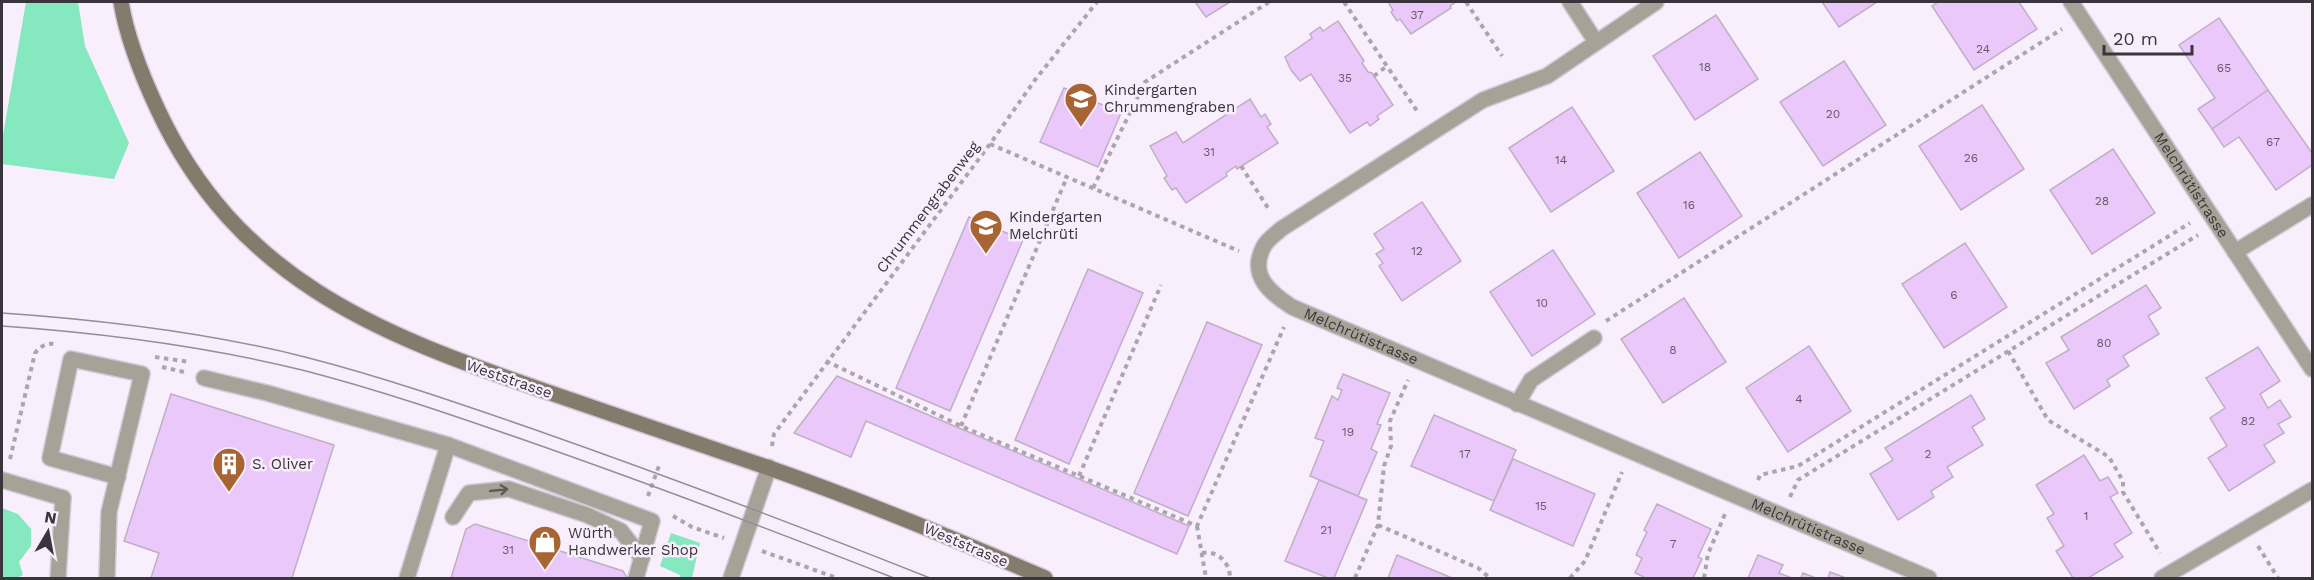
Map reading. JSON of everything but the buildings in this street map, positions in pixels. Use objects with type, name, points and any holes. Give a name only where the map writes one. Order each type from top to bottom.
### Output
[{"type":"main road","name":"Weststrasse","points":[[121,2],[143,79],[172,141],[206,190],[231,220],[260,250],[297,280],[342,308],[400,337],[465,364],[769,467],[867,504],[1045,579]]},
{"type":"street","points":[[1570,2],[1596,42]]},
{"type":"street","points":[[1258,259],[1265,244],[1281,229],[1483,100],[1547,76],[1656,2]]},
{"type":"street","name":"Melchrütistrasse","points":[[2071,2],[2313,369]]},
{"type":"street","points":[[2235,252],[2313,205]]},
{"type":"street","name":"Melchrütistrasse","points":[[1258,259],[1262,283],[1272,295],[1292,307],[1929,579]]},
{"type":"street","points":[[1517,404],[1531,380],[1594,338]]},
{"type":"street","points":[[107,579],[110,512],[142,374],[71,359],[50,458],[118,477]]},
{"type":"street","points":[[204,378],[267,393],[448,445],[652,521],[636,579]]},
{"type":"street","points":[[407,579],[448,445]]},
{"type":"street","points":[[731,579],[769,467]]},
{"type":"street","points":[[2,480],[63,498],[58,579]]},
{"type":"street","points":[[453,517],[469,493],[509,489],[587,515],[621,531],[642,558]]},
{"type":"street","points":[[2162,579],[2313,490]]},
{"type":"path","points":[[990,144],[1035,80],[1096,2]]},
{"type":"path","points":[[1093,188],[1145,82],[1269,2]]},
{"type":"path","points":[[1344,2],[1418,111]]},
{"type":"path","points":[[1466,2],[1502,56]]},
{"type":"path","points":[[1594,338],[1599,326],[2067,25]]},
{"type":"path","points":[[1374,76],[1387,66]]},
{"type":"path","name":"Chrummengrabenweg","points":[[769,467],[774,434],[826,361],[990,144],[1258,259]]},
{"type":"path","points":[[1241,166],[1268,207]]},
{"type":"path","points":[[961,426],[1067,177]]},
{"type":"path","points":[[1755,486],[1760,475],[1798,466],[2197,218]]},
{"type":"path","points":[[1789,500],[1798,480],[2205,230]]},
{"type":"path","points":[[1080,476],[1161,285]]},
{"type":"path","points":[[1206,579],[1197,526],[1287,320]]},
{"type":"path","points":[[2008,351],[2048,420],[2109,458],[2123,481],[2123,492],[2164,558]]},
{"type":"path","points":[[826,361],[961,426],[1197,526]]},
{"type":"path","points":[[154,366],[179,370]]},
{"type":"path","points":[[1355,579],[1378,525],[1383,466],[1391,446],[1390,421],[1406,386]]},
{"type":"path","points":[[646,501],[660,463]]},
{"type":"path","points":[[1570,579],[1585,561],[1625,464]]},
{"type":"path","points":[[1704,579],[1708,555],[1723,519]]},
{"type":"path","points":[[1378,525],[1478,568],[1490,579]]},
{"type":"path","points":[[2256,541],[2278,579]]},
{"type":"path","points":[[1202,553],[1217,555],[1227,563],[1230,579]]},
{"type":"green space","points":[[26,2],[78,2],[85,46],[129,143],[114,179],[2,164],[2,141]]},
{"type":"green space","points":[[2,508],[18,514],[31,529],[31,546],[19,562],[23,575],[17,578],[2,578]]},
{"type":"green space","points":[[671,533],[700,543],[692,578],[680,578],[680,575],[660,566]]},
{"type":"tram line","points":[[2,313],[117,323],[193,334],[268,348],[334,365],[448,400],[583,447],[832,539],[930,578]]},
{"type":"tram line","points":[[2,326],[78,332],[191,347],[331,378],[417,404],[576,458],[894,578]]},
{"type":"place","name":"Kindergarten Chrummengraben","points":[[1081,128]]},
{"type":"place","name":"Kindergarten Melchrüti","points":[[986,255]]},
{"type":"place","name":"S. Oliver","points":[[229,493]]},
{"type":"place","name":"Würth Handwerker Shop","points":[[545,571]]}]
